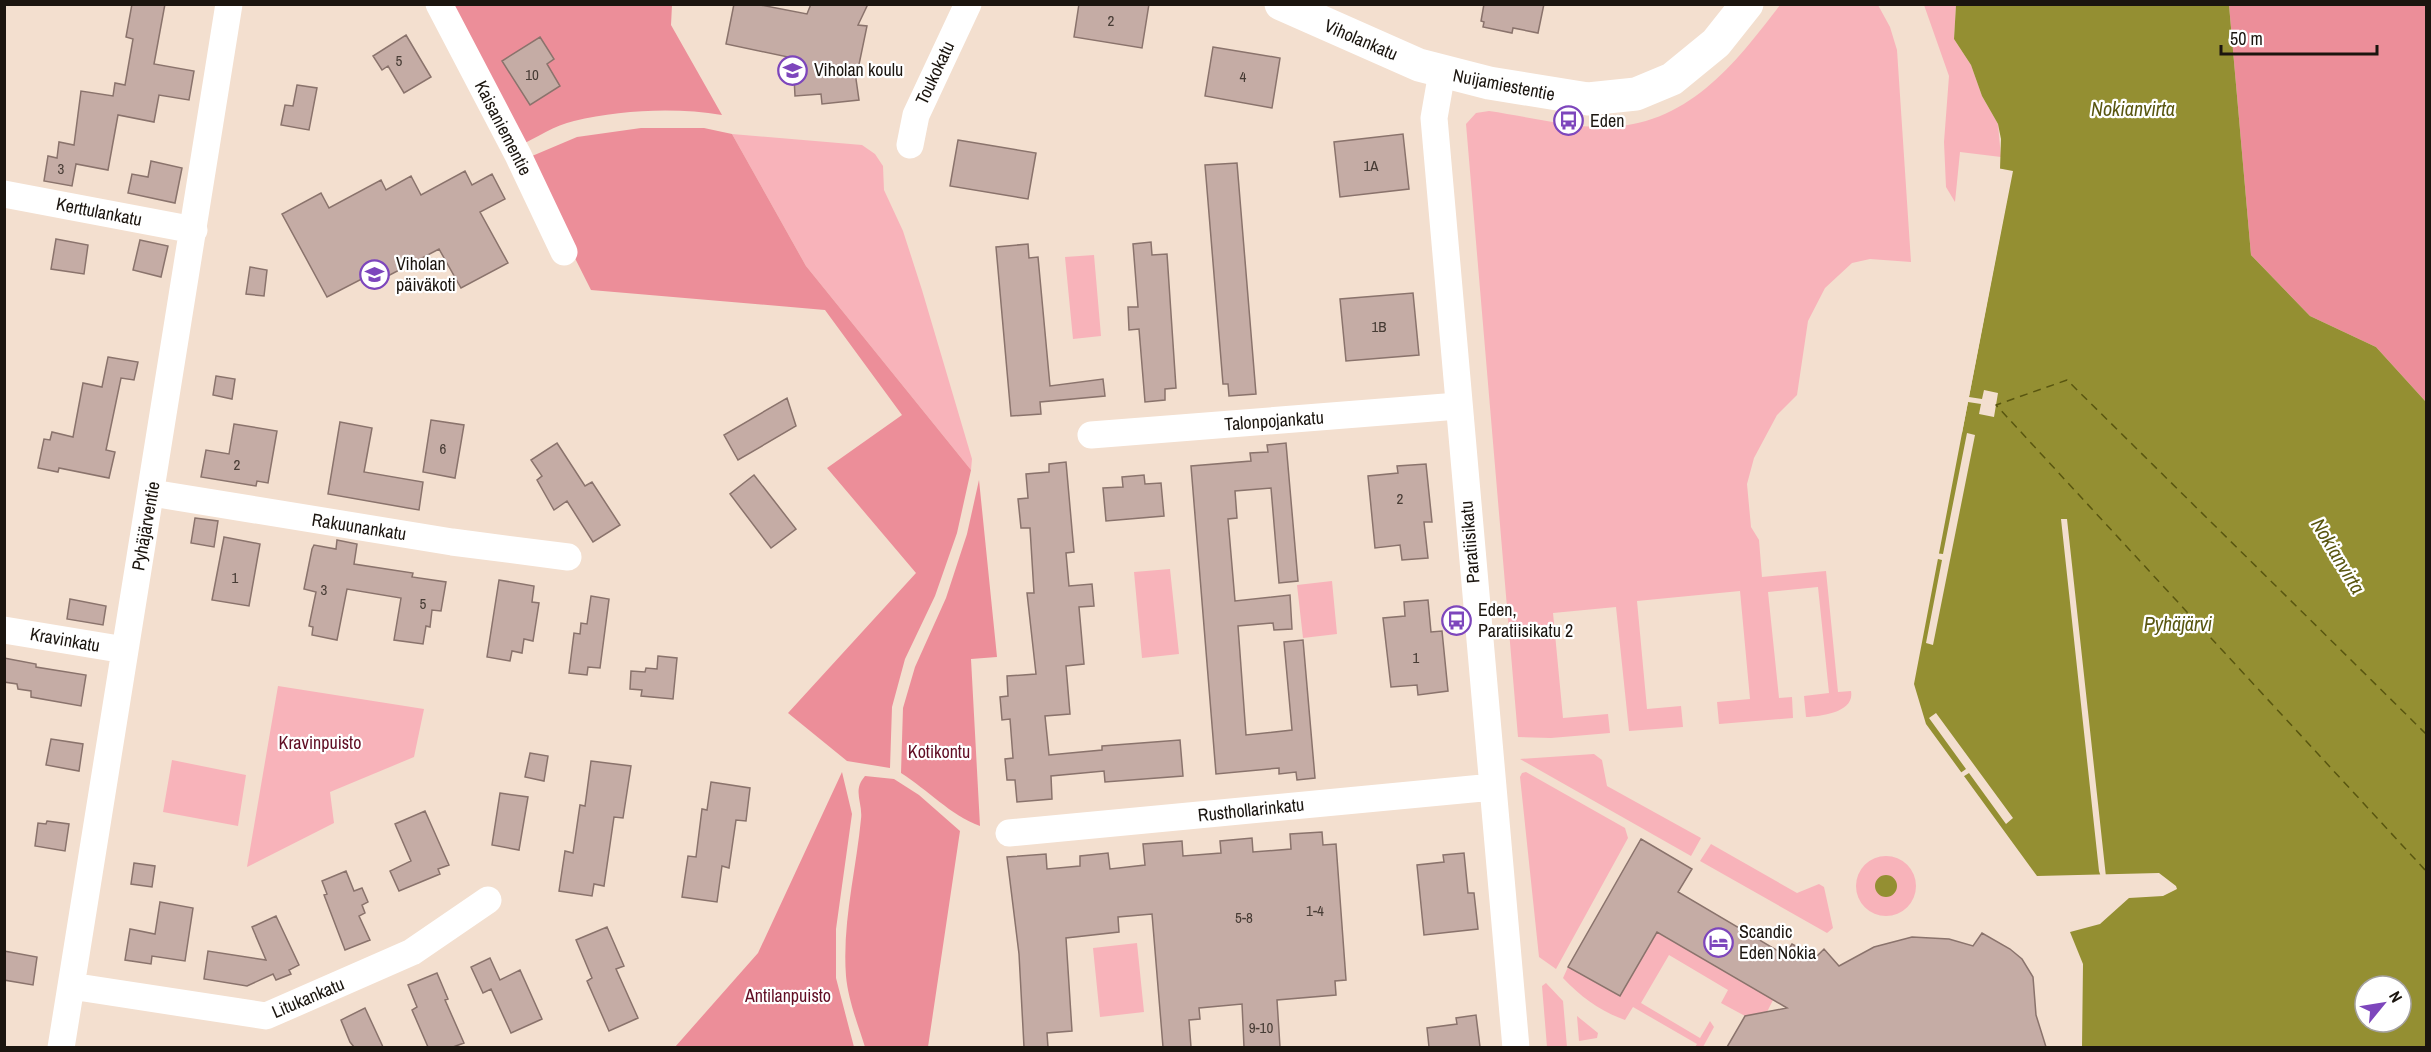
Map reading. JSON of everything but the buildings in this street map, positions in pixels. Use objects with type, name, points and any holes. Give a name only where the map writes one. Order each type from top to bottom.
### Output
[{"type":"main road","name":"Viholankatu","points":[[1281,4],[1368,44],[1442,72]]},
{"type":"main road","name":"Nuijamiestentie","points":[[1442,72],[1569,98],[1621,97],[1650,89],[1690,67],[1716,44],[1747,4]]},
{"type":"street","name":"Pyhäjärventie","points":[[61,1047],[229,4]]},
{"type":"street","name":"Kaisaniementie","points":[[440,4],[518,155],[564,252]]},
{"type":"street","name":"Toukokatu","points":[[910,145],[916,115],[968,4]]},
{"type":"street","name":"Paratiisikatu","points":[[1442,72],[1434,118],[1516,1047]]},
{"type":"street","name":"Kerttulankatu","points":[[4,194],[194,230]]},
{"type":"street","name":"Talonpojankatu","points":[[1091,435],[1458,406]]},
{"type":"street","name":"Rakuunankatu","points":[[152,493],[452,542],[568,557]]},
{"type":"street","name":"Kravinkatu","points":[[4,630],[125,650]]},
{"type":"street","name":"Rusthollarinkatu","points":[[1009,833],[1493,787]]},
{"type":"street","name":"Litukankatu","points":[[71,986],[266,1016],[412,952],[488,900]]},
{"type":"green space","points":[[447,5],[672,5],[671,25],[722,115],[667,110],[610,114],[567,123],[519,146]]},
{"type":"green space","points":[[1780,5],[1878,5],[1890,27],[1897,50],[1911,262],[1870,259],[1852,263],[1825,288],[1808,321],[1797,395],[1777,415],[1754,458],[1747,484],[1751,527],[1759,540],[1762,577],[1826,571],[1838,692],[1851,691],[1851,698],[1848,704],[1836,712],[1806,717],[1804,696],[1829,693],[1818,587],[1768,592],[1779,698],[1792,697],[1793,718],[1719,724],[1717,702],[1750,699],[1740,591],[1637,601],[1647,709],[1681,706],[1683,727],[1629,731],[1616,607],[1553,613],[1563,718],[1608,714],[1610,733],[1551,738],[1518,737],[1466,124],[1476,113],[1489,111],[1589,127],[1632,124],[1659,116],[1684,104],[1726,70]]},
{"type":"green space","points":[[1924,5],[1956,5],[1954,39],[1971,65],[1982,96],[1998,124],[2001,157],[1960,152],[1955,202],[1946,187],[1944,142],[1949,76]]},
{"type":"green space","points":[[2229,5],[2426,5],[2426,402],[2376,347],[2310,316],[2251,255]]},
{"type":"green space","points":[[641,128],[704,128],[732,134],[806,266],[971,470],[957,533],[935,596],[905,659],[892,707],[890,768],[847,761],[788,713],[916,573],[827,468],[902,415],[825,310],[591,290],[525,159],[577,137]]},
{"type":"green space","points":[[732,134],[862,145],[875,154],[883,166],[884,190],[903,231],[922,290],[972,459],[971,470],[806,266]]},
{"type":"green space","points":[[1094,255],[1101,336],[1073,339],[1065,257]]},
{"type":"green space","name":"Kotikontu","points":[[979,480],[997,657],[971,659],[980,826],[949,809],[901,773],[903,708],[915,667],[946,598],[967,534]]},
{"type":"green space","points":[[1170,569],[1179,654],[1142,658],[1134,572]]},
{"type":"green space","points":[[1332,581],[1337,634],[1303,638],[1297,585]]},
{"type":"green space","name":"Kravinpuisto","points":[[278,686],[424,709],[414,757],[330,792],[334,823],[247,867]]},
{"type":"green space","points":[[1594,754],[1602,760],[1607,786],[1701,838],[1691,856],[1520,759]]},
{"type":"green space","points":[[172,760],[246,775],[238,826],[163,812]]},
{"type":"green space","name":"Antilanpuisto","points":[[842,772],[852,814],[836,929],[836,978],[854,1047],[675,1047],[758,953]]},
{"type":"green space","points":[[1526,772],[1625,828],[1628,838],[1556,969],[1539,957],[1520,777]]},
{"type":"green space","points":[[865,776],[894,779],[919,795],[960,831],[928,1047],[865,1047],[849,994],[846,976],[846,936],[861,819],[859,787]]},
{"type":"green space","points":[[1711,844],[1797,893],[1819,884],[1824,887],[1833,928],[1827,933],[1700,861]]},
{"type":"green space","points":[[1880,856],[1892,856],[1903,861],[1911,869],[1916,886],[1914,898],[1903,911],[1892,916],[1880,916],[1869,911],[1861,903],[1856,892],[1856,880],[1861,869],[1869,861]]},
{"type":"green space","points":[[1657,932],[1773,1000],[1767,1012],[1745,1016],[1721,1003],[1728,990],[1669,955],[1641,1003],[1700,1038],[1710,1021],[1714,1027],[1703,1047],[1695,1047],[1697,1044],[1633,1007],[1625,1020],[1599,1008],[1584,998],[1563,978],[1568,967],[1620,996]]},
{"type":"green space","points":[[1137,943],[1144,1012],[1100,1017],[1093,948]]},
{"type":"green space","points":[[1546,983],[1563,1001],[1567,1047],[1547,1047],[1542,986]]},
{"type":"green space","points":[[1577,1016],[1598,1033],[1597,1038],[1579,1041]]},
{"type":"water","name":"Pyhäjärvi","points":[[1956,5],[2229,5],[2251,255],[2310,316],[2376,347],[2426,402],[2426,1047],[2082,1047],[2083,964],[2070,932],[2100,924],[2129,898],[2163,896],[2177,889],[2176,886],[2159,873],[2037,876],[1926,724],[1914,684],[2012,172],[2000,169],[2001,139],[1998,124],[1982,96],[1971,65],[1954,39]]},
{"type":"water","points":[[1882,875],[1890,875],[1897,882],[1897,890],[1890,897],[1882,897],[1875,890],[1875,882]]},
{"type":"pier","points":[[1997,168],[2013,171],[1969,397],[1982,399],[1984,390],[1998,393],[1994,417],[1979,414],[1981,404],[1968,402],[1962,433],[1959,432],[2009,174],[1999,172]]},
{"type":"pier","points":[[1967,433],[1975,435],[1933,645],[1926,643],[1942,560],[1934,558],[1935,553],[1943,554]]},
{"type":"pier","points":[[2061,519],[2067,519],[2106,877],[2101,877],[2099,871]]},
{"type":"pier","points":[[1936,713],[2013,818],[2006,824],[1969,773],[1961,778],[1959,774],[1966,769],[1929,718]]},
{"type":"ferry route","points":[[2426,734],[2067,380],[1996,405],[2426,871]]},
{"type":"place","name":"Viholan koulu","points":[[793,70]]},
{"type":"place","name":"Eden","points":[[1569,121]]},
{"type":"place","name":"Viholan päiväkoti","points":[[375,274]]},
{"type":"place","name":"Eden, Paratiisikatu 2","points":[[1457,620]]},
{"type":"place","name":"Scandic Eden Nokia","points":[[1718,942]]},
{"type":"water label","name":"Nokianvirta","points":[[2133,109]]},
{"type":"water label","name":"Nokianvirta","points":[[2338,556]]}]
